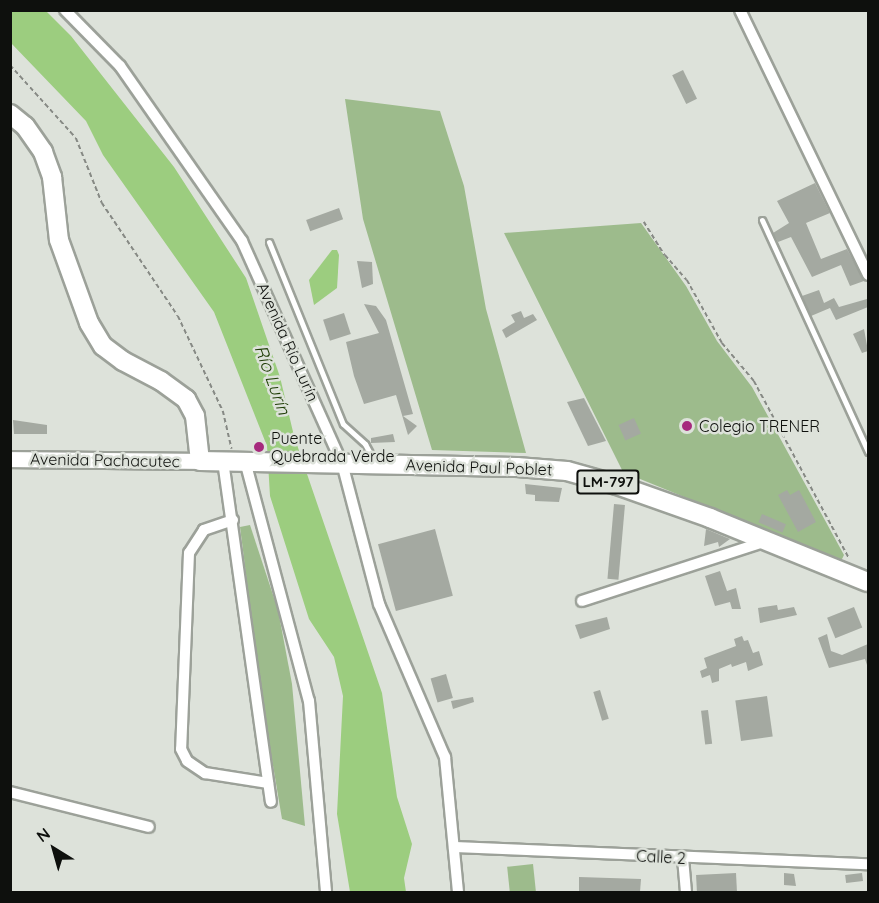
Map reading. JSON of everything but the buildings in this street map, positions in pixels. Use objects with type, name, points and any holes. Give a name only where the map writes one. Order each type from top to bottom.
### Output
[{"type":"main road","points":[[10,114],[25,126],[43,152],[52,177],[59,240],[89,323],[103,346],[123,361],[161,381],[186,399],[195,416],[200,461]]},
{"type":"main road","name":"Avenida Pachacutec","points":[[10,459],[200,461]]},
{"type":"main road","name":"Avenida Paul Poblet","points":[[200,461],[567,471],[617,485],[862,579]]},
{"type":"street","name":"Avenida Río Lurín","points":[[65,10],[120,66],[242,241],[337,463],[379,604],[445,758],[458,892]]},
{"type":"street","points":[[740,10],[868,275]]},
{"type":"street","points":[[239,461],[233,520],[271,802]]},
{"type":"street","points":[[239,461],[309,701],[326,892]]},
{"type":"street","points":[[233,520],[204,530],[189,553],[181,749],[187,761],[205,772],[268,783]]},
{"type":"street","points":[[582,601],[767,541]]},
{"type":"street","points":[[10,792],[149,827]]},
{"type":"street","name":"Calle 2","points":[[454,847],[868,864]]},
{"type":"street","points":[[683,858],[686,892]]},
{"type":"lane","points":[[762,220],[868,452]]},
{"type":"lane","points":[[269,242],[342,424],[371,451],[376,464]]},
{"type":"path","points":[[10,65],[76,138],[102,203],[178,316],[228,424],[239,461]]},
{"type":"path","points":[[644,222],[664,255],[687,280],[722,343],[754,381],[808,476],[862,579]]},
{"type":"shaded area","points":[[345,99],[440,111],[464,186],[486,309],[526,453],[432,450],[363,219]]},
{"type":"shaded area","name":"Colegio TRENER","points":[[641,223],[686,286],[717,341],[752,387],[844,555],[841,561],[623,472],[504,233]]},
{"type":"shaded area","points":[[250,525],[278,610],[292,684],[305,826],[282,819],[262,700],[240,527]]},
{"type":"shaded area","points":[[533,864],[536,892],[510,892],[507,867]]},
{"type":"water","name":"Río Lurín","points":[[11,11],[46,11],[71,36],[174,167],[246,278],[280,377],[294,436],[382,693],[397,797],[412,844],[404,878],[406,892],[350,892],[337,814],[343,696],[334,657],[309,619],[270,496],[267,446],[214,312],[103,155],[86,121],[11,43]]},
{"type":"water","points":[[332,250],[337,250],[339,255],[337,288],[314,305],[309,280]]},
{"type":"place","name":"Colegio TRENER","points":[[687,426]]},
{"type":"place","name":"Puente Quebrada Verde","points":[[259,447]]}]
